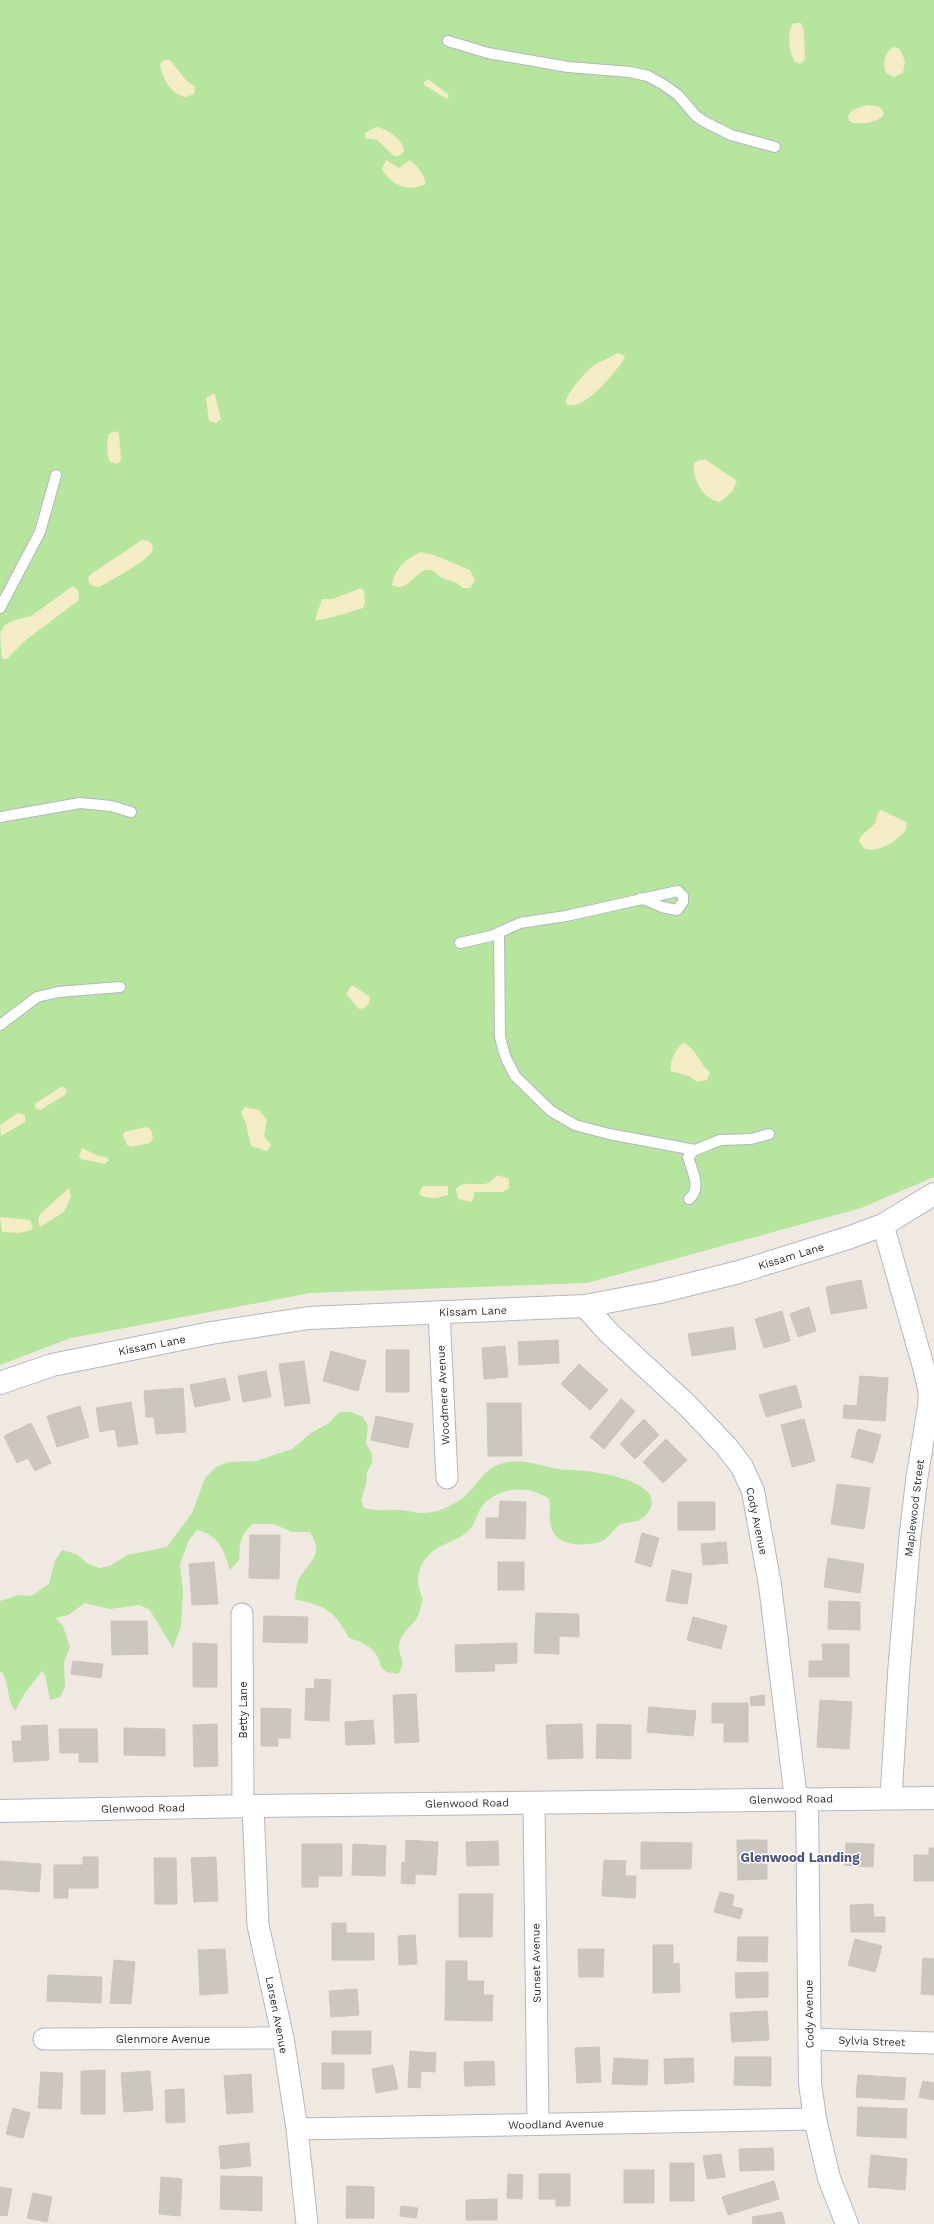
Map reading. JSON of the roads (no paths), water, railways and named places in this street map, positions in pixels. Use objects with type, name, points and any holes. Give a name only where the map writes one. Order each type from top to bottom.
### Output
[{"type":"street","name":"Kissam Lane","points":[[0,1383],[52,1365],[211,1333],[309,1318],[585,1306],[659,1292],[739,1272],[848,1238],[882,1225],[934,1194]]},
{"type":"street","name":"Maplewood Street","points":[[882,1225],[929,1390],[929,1404],[917,1477],[910,1536],[899,1667],[891,1797]]},
{"type":"street","name":"Cody Avenue","points":[[585,1306],[609,1333],[686,1405],[726,1446],[742,1467],[753,1491],[770,1585],[801,1799],[810,2084],[829,2178],[847,2224]]},
{"type":"street","name":"Woodmere Avenue","points":[[439,1312],[447,1478]]},
{"type":"street","name":"Betty Lane","points":[[242,1614],[248,1806]]},
{"type":"street","name":"Glenwood Road","points":[[0,1811],[891,1797],[934,1798]]},
{"type":"street","name":"Sunset Avenue","points":[[534,1803],[538,2124]]},
{"type":"street","name":"Larsen Avenue","points":[[248,1806],[258,1925],[283,2038],[297,2129],[307,2224]]},
{"type":"street","name":"Glenmore Avenue","points":[[44,2039],[283,2038]]},
{"type":"street","name":"Sylvia Street","points":[[809,2039],[934,2043]]},
{"type":"street","name":"Woodland Avenue","points":[[297,2129],[816,2119]]},
{"type":"lane","points":[[448,41],[488,54],[568,67],[630,72],[648,76],[674,92],[696,116],[705,122],[736,137],[775,147]]},
{"type":"lane","points":[[0,608],[40,532],[56,475]]},
{"type":"lane","points":[[0,817],[80,803],[111,806],[131,812]]},
{"type":"lane","points":[[460,943],[491,936],[520,924],[566,916],[641,898]]},
{"type":"lane","points":[[499,932],[500,1037],[505,1056],[515,1076],[551,1111],[575,1125],[609,1134],[695,1150]]},
{"type":"lane","points":[[0,1025],[37,997],[58,992],[120,987]]},
{"type":"lane","points":[[689,1199],[695,1195],[697,1189],[688,1157],[695,1150],[720,1140],[751,1139],[769,1134]]},
{"type":"district","name":"Glenwood Landing","points":[[800,1857]]}]
